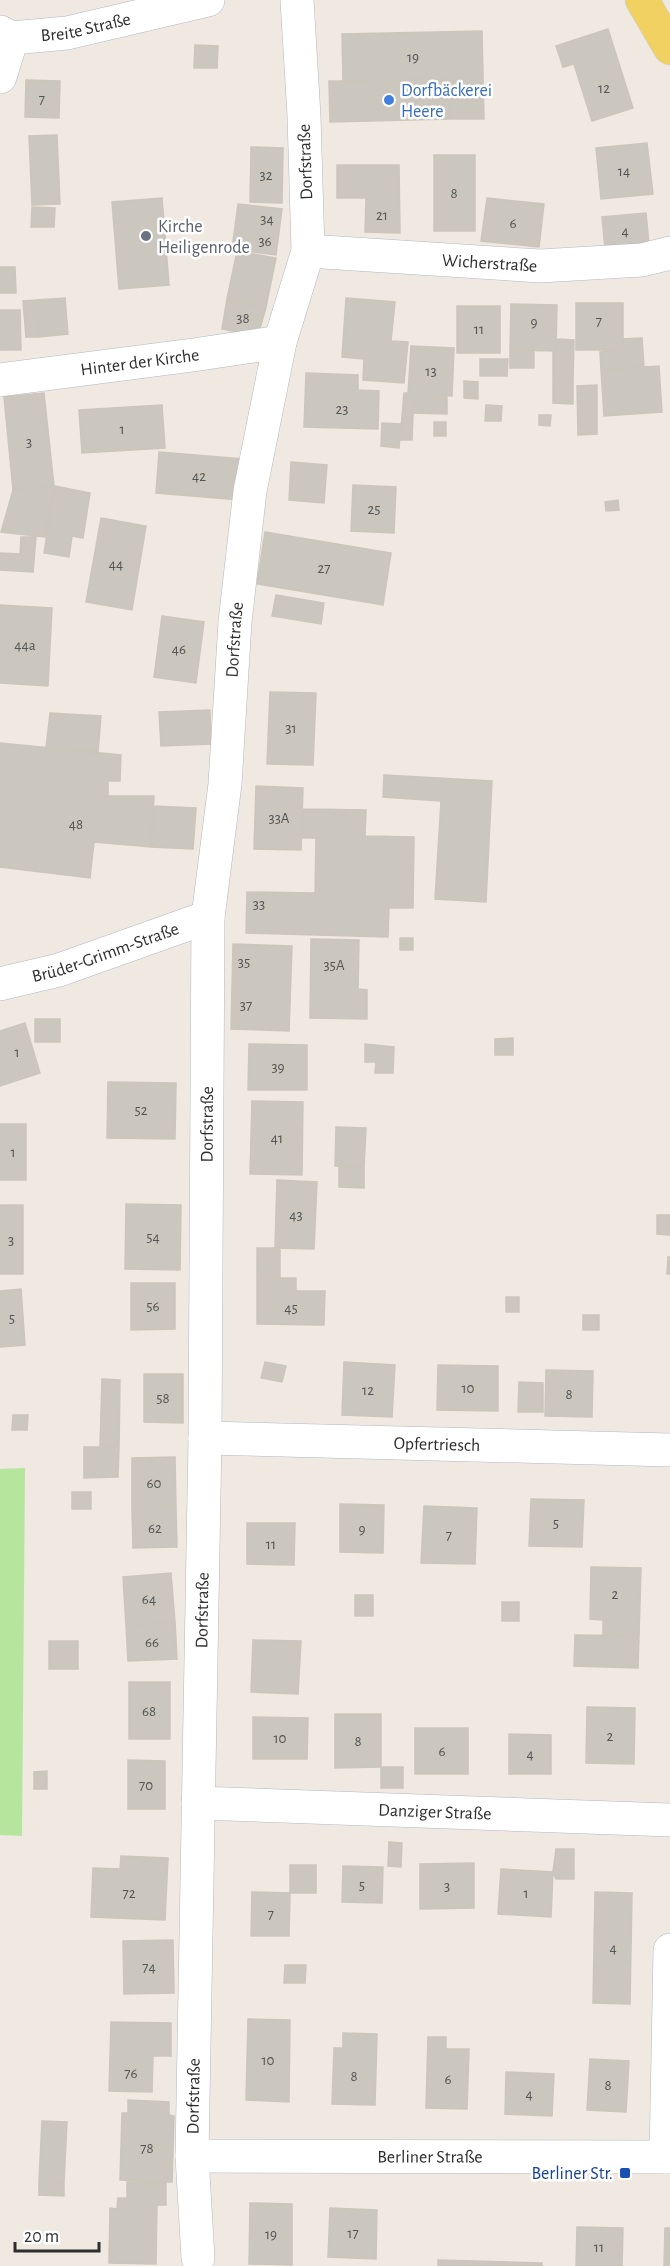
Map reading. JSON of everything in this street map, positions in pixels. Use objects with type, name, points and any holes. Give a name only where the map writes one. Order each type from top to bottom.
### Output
[{"type":"main road","points":[[642,0],[670,48]]},
{"type":"street","name":"Breite Straße","points":[[6,35],[67,33],[208,0]]},
{"type":"street","name":"Dorfstraße","points":[[198,2258],[192,2156],[205,1438],[208,917],[225,784],[235,622],[250,491],[280,342],[308,251],[304,116],[297,0]]},
{"type":"street","points":[[0,77],[6,35]]},
{"type":"street","name":"Wicherstraße","points":[[308,251],[540,266],[642,260],[670,254]]},
{"type":"street","name":"Hinter der Kirche","points":[[0,380],[280,342]]},
{"type":"street","name":"Brüder-Grimm-Straße","points":[[0,984],[59,970],[208,917]]},
{"type":"street","name":"Opfertriesch","points":[[205,1438],[670,1450]]},
{"type":"street","name":"Danziger Straße","points":[[198,1803],[670,1820]]},
{"type":"street","points":[[668,2157],[670,1950]]},
{"type":"street","name":"Berliner Straße","points":[[192,2156],[668,2157]]},
{"type":"green space","points":[[25,1468],[22,1836],[0,1835],[0,1469]]},
{"type":"building","points":[[608,29],[633,108],[592,121],[574,64],[563,67],[556,46]]},
{"type":"building","points":[[482,31],[484,119],[449,119],[448,79],[343,81],[342,34]]},
{"type":"building","points":[[195,45],[218,46],[217,68],[194,68]]},
{"type":"building","name":"Dorfbäckerei Heere","points":[[448,79],[449,119],[330,122],[329,81]]},
{"type":"building","points":[[26,80],[60,81],[59,118],[25,117]]},
{"type":"building","points":[[57,135],[60,204],[32,205],[29,136]]},
{"type":"building","points":[[647,143],[653,194],[601,199],[596,148]]},
{"type":"building","points":[[251,147],[283,148],[282,203],[250,202]]},
{"type":"building","points":[[434,155],[475,155],[475,231],[434,231]]},
{"type":"building","points":[[337,165],[399,165],[400,233],[365,232],[366,198],[337,198]]},
{"type":"building","points":[[162,198],[169,285],[119,289],[112,202]]},
{"type":"building","points":[[487,198],[544,204],[539,247],[481,241]]},
{"type":"building","points":[[238,204],[282,209],[276,255],[232,249]]},
{"type":"building","points":[[32,207],[55,208],[54,227],[31,227]]},
{"type":"building","points":[[646,213],[649,244],[605,249],[602,217]]},
{"type":"building","points":[[237,251],[276,258],[266,307],[227,299]]},
{"type":"building","points":[[0,267],[15,267],[16,293],[0,293]]},
{"type":"building","points":[[65,298],[68,334],[39,337],[36,300]]},
{"type":"building","points":[[346,298],[395,302],[391,341],[408,342],[404,383],[363,380],[364,359],[342,357]]},
{"type":"building","points":[[227,299],[266,307],[258,336],[222,329]]},
{"type":"building","points":[[36,300],[39,337],[26,337],[23,301]]},
{"type":"building","points":[[576,303],[623,303],[623,350],[576,350]]},
{"type":"building","points":[[511,304],[557,305],[556,351],[510,350]]},
{"type":"building","points":[[457,306],[500,306],[500,353],[457,353]]},
{"type":"building","points":[[0,310],[20,310],[21,350],[0,350]]},
{"type":"building","points":[[642,338],[644,367],[601,370],[600,352],[623,350],[622,339]]},
{"type":"building","points":[[556,339],[574,340],[573,381],[553,382],[553,351],[556,351]]},
{"type":"building","points":[[411,346],[454,348],[452,396],[408,393]]},
{"type":"building","points":[[510,350],[534,350],[534,368],[510,368]]},
{"type":"building","points":[[480,359],[508,359],[507,376],[480,376]]},
{"type":"building","points":[[659,366],[662,412],[604,416],[601,370]]},
{"type":"building","points":[[306,373],[358,375],[358,390],[379,391],[378,429],[304,427]]},
{"type":"building","points":[[464,381],[478,382],[478,399],[464,398]]},
{"type":"building","points":[[573,381],[573,404],[553,403],[553,382]]},
{"type":"building","points":[[597,385],[597,434],[578,435],[577,386]]},
{"type":"building","points":[[44,393],[54,486],[13,490],[4,397]]},
{"type":"building","points":[[404,393],[414,393],[412,440],[400,440]]},
{"type":"building","points":[[414,393],[447,395],[447,414],[413,413]]},
{"type":"building","points":[[162,405],[165,448],[82,453],[79,410]]},
{"type":"building","points":[[486,405],[502,406],[501,421],[485,421]]},
{"type":"building","points":[[539,415],[551,415],[550,426],[539,425]]},
{"type":"building","points":[[434,422],[446,422],[446,436],[434,436]]},
{"type":"building","points":[[382,423],[401,424],[399,448],[381,446]]},
{"type":"building","points":[[159,452],[243,459],[240,500],[156,493]]},
{"type":"building","points":[[291,462],[327,465],[324,503],[289,500]]},
{"type":"building","points":[[353,485],[396,487],[394,533],[351,531]]},
{"type":"building","points":[[54,486],[45,537],[1,532],[13,490]]},
{"type":"building","points":[[55,486],[90,493],[83,538],[72,536],[69,557],[44,553]]},
{"type":"building","points":[[618,500],[619,510],[606,511],[605,502]]},
{"type":"building","points":[[101,518],[146,526],[132,610],[86,602]]},
{"type":"building","points":[[265,532],[391,553],[383,605],[257,584]]},
{"type":"building","points":[[21,537],[36,537],[33,572],[0,570],[0,553],[20,554]]},
{"type":"building","points":[[276,595],[324,603],[321,624],[272,616]]},
{"type":"building","points":[[0,605],[52,608],[48,686],[0,683]]},
{"type":"building","points":[[162,616],[204,622],[196,683],[154,677]]},
{"type":"building","points":[[270,692],[316,693],[313,765],[267,764]]},
{"type":"building","points":[[210,710],[211,744],[161,746],[159,712]]},
{"type":"building","points":[[50,713],[101,716],[98,752],[46,748]]},
{"type":"building","points":[[0,743],[121,755],[120,781],[108,781],[108,796],[154,796],[151,847],[94,842],[90,878],[0,867]]},
{"type":"building","points":[[384,775],[492,781],[486,902],[435,899],[441,801],[383,797]]},
{"type":"building","points":[[256,786],[303,788],[301,850],[254,849]]},
{"type":"building","points":[[153,806],[196,808],[193,849],[151,847]]},
{"type":"building","points":[[303,809],[366,810],[365,836],[414,837],[413,908],[389,908],[388,937],[246,933],[247,892],[315,893],[316,838],[303,838]]},
{"type":"building","points":[[400,938],[413,938],[413,950],[400,950]]},
{"type":"building","points":[[311,939],[359,940],[358,989],[367,990],[367,1019],[310,1018]]},
{"type":"building","points":[[233,944],[292,946],[289,1031],[231,1029]]},
{"type":"building","points":[[35,1019],[60,1019],[60,1042],[35,1042]]},
{"type":"building","points":[[25,1023],[40,1073],[0,1086],[0,1031]]},
{"type":"building","points":[[513,1038],[513,1055],[495,1055],[495,1039]]},
{"type":"building","points":[[249,1044],[307,1045],[307,1090],[248,1090]]},
{"type":"building","points":[[365,1044],[394,1047],[393,1073],[375,1073],[376,1062],[365,1062]]},
{"type":"building","points":[[108,1082],[176,1083],[175,1139],[107,1138]]},
{"type":"building","points":[[252,1101],[303,1102],[302,1175],[250,1174]]},
{"type":"building","points":[[0,1124],[26,1124],[26,1180],[0,1180]]},
{"type":"building","points":[[336,1127],[366,1128],[364,1167],[335,1166]]},
{"type":"building","points":[[339,1166],[364,1167],[364,1188],[339,1187]]},
{"type":"building","points":[[277,1180],[317,1182],[314,1249],[275,1248]]},
{"type":"building","points":[[126,1204],[181,1205],[180,1270],[125,1269]]},
{"type":"building","points":[[0,1205],[23,1205],[23,1274],[0,1274]]},
{"type":"building","points":[[657,1215],[670,1215],[670,1235],[657,1234]]},
{"type":"building","points":[[257,1248],[280,1248],[280,1278],[257,1278]]},
{"type":"building","points":[[668,1257],[670,1257],[670,1274],[667,1274]]},
{"type":"building","points":[[257,1278],[296,1278],[296,1291],[325,1291],[324,1325],[257,1324]]},
{"type":"building","points":[[131,1283],[175,1283],[175,1329],[131,1330]]},
{"type":"building","points":[[21,1289],[25,1345],[0,1347],[0,1291]]},
{"type":"building","points":[[506,1297],[519,1297],[519,1312],[506,1312]]},
{"type":"building","points":[[583,1315],[599,1315],[599,1330],[583,1330]]},
{"type":"building","points":[[265,1362],[286,1366],[282,1382],[261,1378]]},
{"type":"building","points":[[344,1362],[395,1365],[392,1417],[342,1415]]},
{"type":"building","points":[[438,1365],[498,1366],[498,1411],[437,1410]]},
{"type":"building","points":[[546,1370],[593,1371],[592,1417],[545,1416]]},
{"type":"building","points":[[144,1374],[183,1374],[183,1423],[144,1422]]},
{"type":"building","points":[[102,1379],[120,1380],[119,1447],[100,1447]]},
{"type":"building","points":[[519,1382],[543,1383],[543,1412],[518,1412]]},
{"type":"building","points":[[13,1415],[28,1415],[27,1430],[12,1430]]},
{"type":"building","points":[[84,1447],[119,1447],[118,1477],[84,1478]]},
{"type":"building","points":[[175,1457],[176,1508],[132,1509],[132,1458]]},
{"type":"building","points":[[72,1492],[91,1492],[91,1509],[72,1509]]},
{"type":"building","points":[[531,1499],[584,1500],[582,1547],[529,1546]]},
{"type":"building","points":[[340,1504],[384,1505],[383,1553],[340,1552]]},
{"type":"building","points":[[424,1506],[477,1508],[475,1564],[421,1563]]},
{"type":"building","points":[[176,1508],[177,1547],[133,1548],[132,1509]]},
{"type":"building","points":[[247,1523],[295,1523],[294,1565],[247,1564]]},
{"type":"building","points":[[591,1567],[641,1568],[639,1636],[603,1635],[603,1620],[590,1619]]},
{"type":"building","points":[[171,1573],[175,1622],[126,1626],[123,1577]]},
{"type":"building","points":[[355,1595],[373,1595],[373,1616],[355,1616]]},
{"type":"building","points":[[502,1602],[519,1602],[519,1621],[502,1621]]},
{"type":"building","points":[[175,1622],[177,1659],[128,1661],[126,1626]]},
{"type":"building","points":[[575,1635],[639,1636],[638,1668],[574,1666]]},
{"type":"building","points":[[253,1640],[301,1641],[298,1694],[251,1692]]},
{"type":"building","points":[[49,1641],[78,1641],[78,1669],[49,1669]]},
{"type":"building","points":[[129,1682],[170,1682],[170,1739],[129,1739]]},
{"type":"building","points":[[587,1707],[635,1708],[634,1764],[586,1763]]},
{"type":"building","points":[[335,1714],[381,1714],[381,1767],[335,1768]]},
{"type":"building","points":[[253,1717],[308,1718],[307,1759],[253,1759]]},
{"type":"building","points":[[415,1728],[468,1728],[468,1774],[415,1774]]},
{"type":"building","points":[[509,1734],[551,1735],[551,1774],[509,1774]]},
{"type":"building","points":[[128,1760],[165,1761],[165,1809],[128,1809]]},
{"type":"building","points":[[381,1767],[403,1767],[403,1788],[381,1788]]},
{"type":"building","points":[[47,1771],[47,1789],[34,1789],[34,1772]]},
{"type":"building","points":[[389,1842],[402,1843],[401,1867],[388,1866]]},
{"type":"building","points":[[556,1849],[574,1849],[574,1879],[556,1879],[553,1872]]},
{"type":"building","points":[[121,1856],[168,1858],[165,1920],[91,1917],[93,1868],[120,1869]]},
{"type":"building","points":[[474,1863],[474,1908],[420,1909],[420,1864]]},
{"type":"building","points":[[290,1865],[316,1865],[316,1893],[290,1893]]},
{"type":"building","points":[[343,1866],[383,1867],[382,1903],[342,1902]]},
{"type":"building","points":[[501,1869],[553,1872],[551,1917],[498,1914]]},
{"type":"building","points":[[252,1892],[290,1893],[289,1936],[251,1936]]},
{"type":"building","points":[[595,1892],[632,1893],[630,2004],[593,2003]]},
{"type":"building","points":[[173,1940],[174,1993],[124,1994],[123,1941]]},
{"type":"building","points":[[285,1965],[306,1965],[305,1983],[284,1983]]},
{"type":"building","points":[[248,2019],[290,2020],[289,2102],[246,2100]]},
{"type":"building","points":[[111,2022],[171,2023],[171,2056],[153,2056],[152,2092],[109,2091]]},
{"type":"building","points":[[343,2033],[377,2034],[375,2105],[332,2104],[334,2048],[343,2048]]},
{"type":"building","points":[[428,2037],[446,2037],[446,2049],[469,2049],[467,2109],[426,2108]]},
{"type":"building","points":[[590,2059],[629,2061],[626,2112],[587,2110]]},
{"type":"building","points":[[506,2072],[554,2074],[552,2116],[505,2114]]},
{"type":"building","points":[[128,2100],[169,2102],[169,2115],[174,2116],[172,2182],[120,2180],[122,2113],[128,2113]]},
{"type":"building","points":[[42,2121],[67,2122],[64,2183],[39,2181]]},
{"type":"building","points":[[39,2181],[64,2183],[64,2196],[39,2195]]},
{"type":"building","points":[[127,2182],[166,2183],[166,2205],[157,2205],[156,2264],[109,2263],[110,2208],[117,2209],[118,2198],[127,2198]]},
{"type":"building","points":[[250,2203],[292,2204],[292,2265],[249,2264]]},
{"type":"building","points":[[330,2208],[377,2210],[376,2259],[328,2257]]},
{"type":"building","points":[[577,2227],[623,2228],[622,2266],[576,2266]]},
{"type":"building","points":[[665,2228],[670,2228],[670,2266],[664,2266]]},
{"type":"building","points":[[438,2260],[542,2263],[542,2266],[438,2266]]},
{"type":"place","name":"Dorfbäckerei Heere","points":[[389,100]]},
{"type":"place","name":"Kirche Heiligenrode","points":[[146,236]]},
{"type":"place","name":"Berliner Str.","points":[[625,2173]]}]
